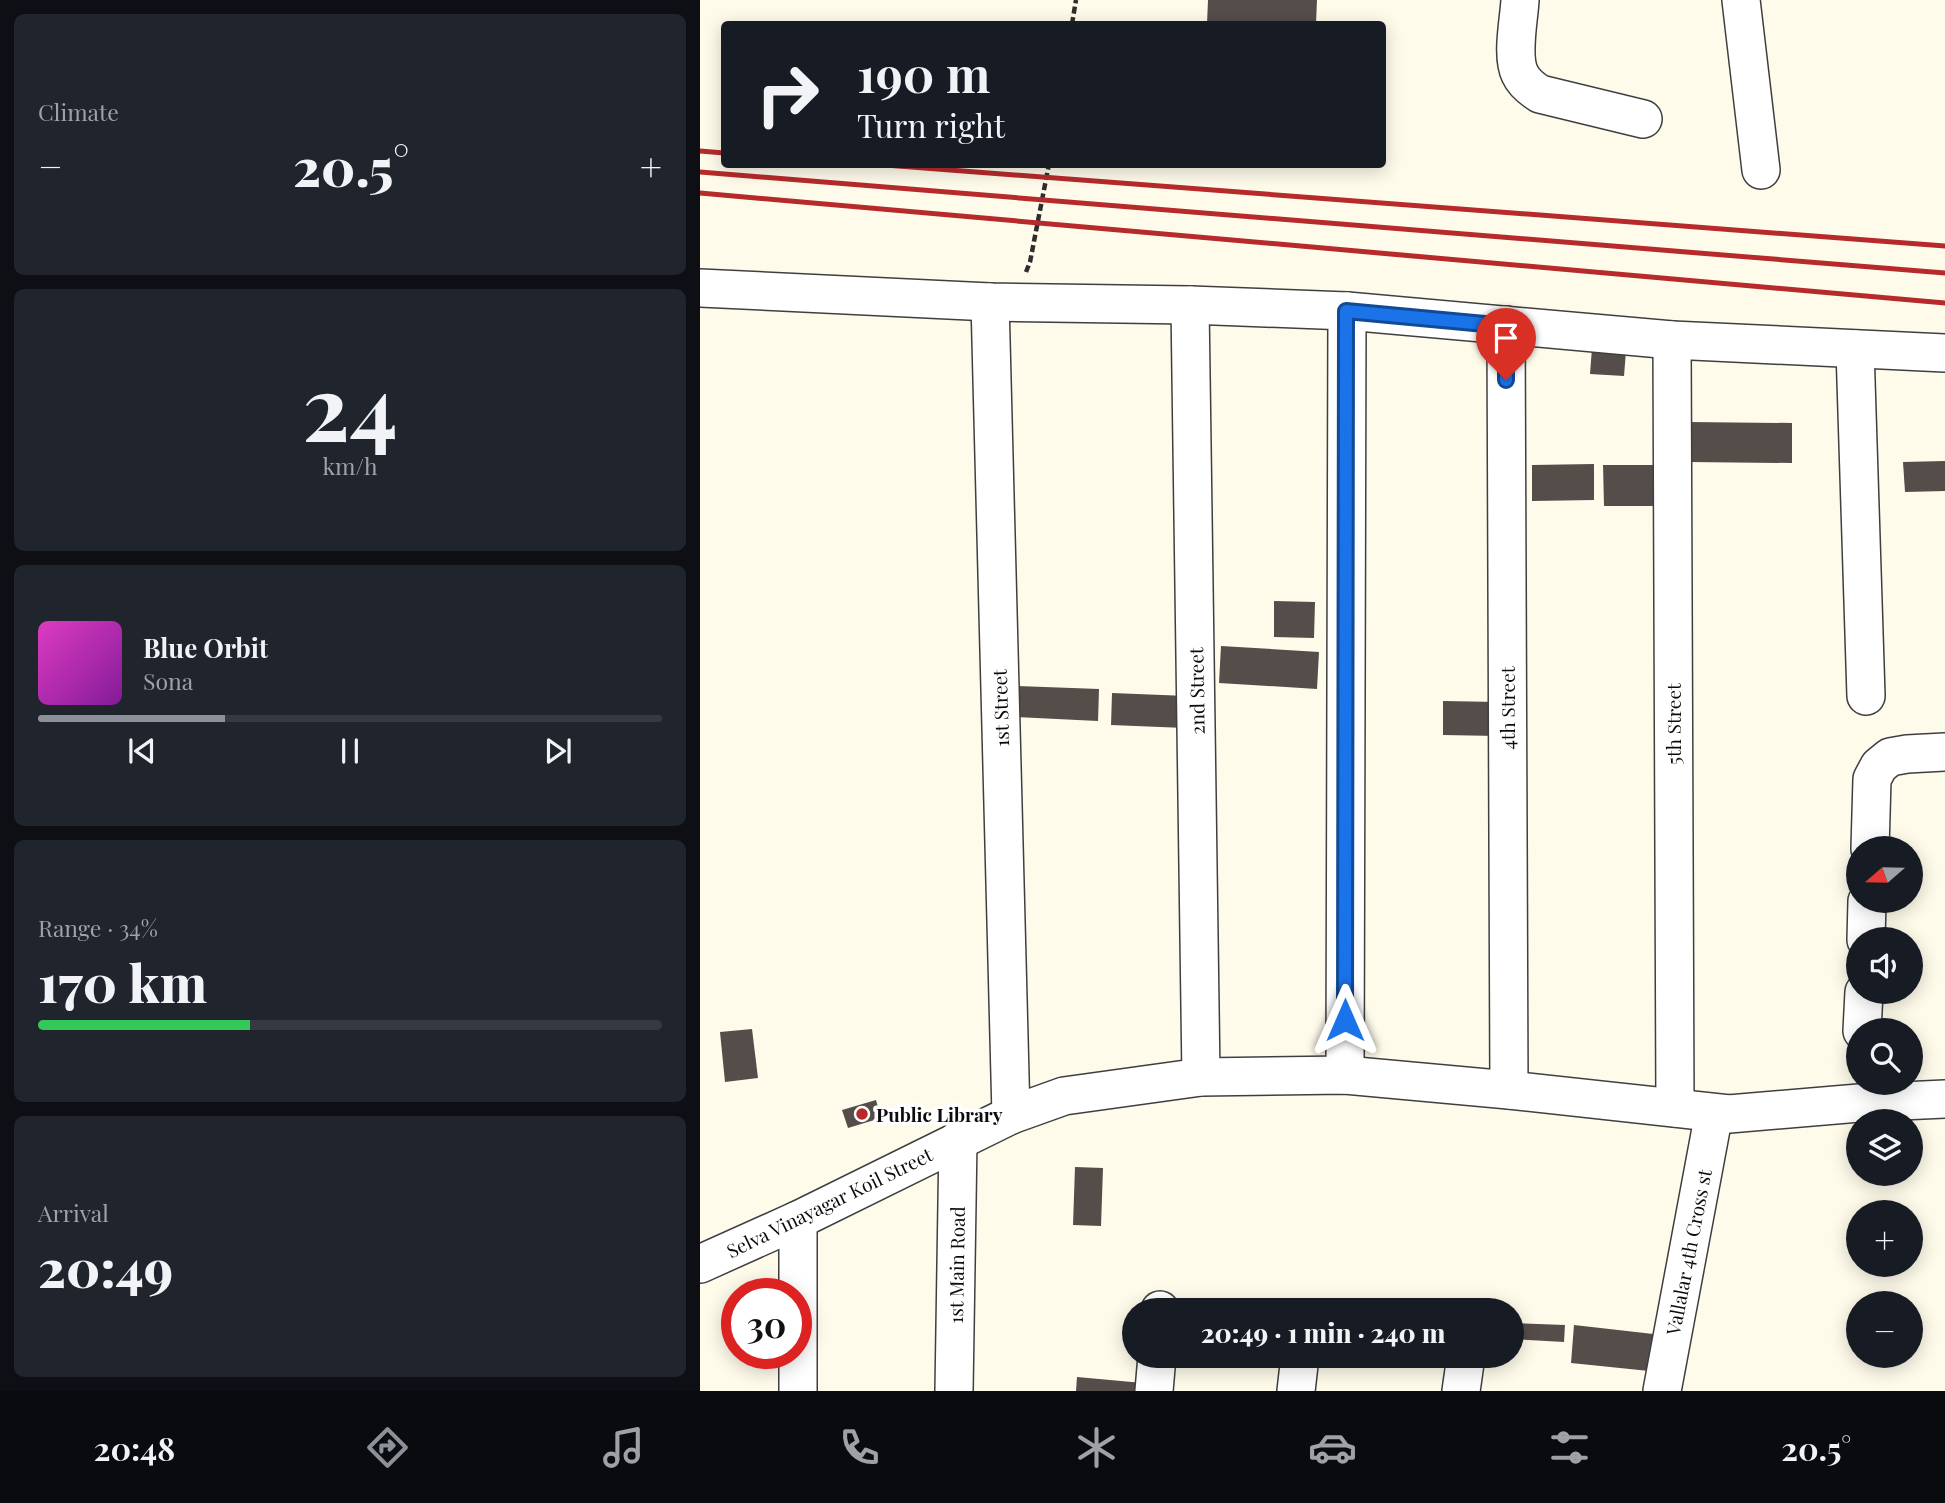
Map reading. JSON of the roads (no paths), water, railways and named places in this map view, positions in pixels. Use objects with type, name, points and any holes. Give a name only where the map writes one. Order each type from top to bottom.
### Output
[{"type":"street","points":[[1520,0],[1517,64],[1527,85],[1540,94],[1643,119]]},
{"type":"street","points":[[1741,0],[1761,170]]},
{"type":"street","points":[[700,288],[998,302],[1346,311],[1672,340],[1945,353]]},
{"type":"street","name":"1st Street","points":[[998,302],[1011,1115]]},
{"type":"street","name":"2nd Street","points":[[1190,305],[1201,1077]]},
{"type":"street","points":[[1345,1075],[1346,311]]},
{"type":"street","name":"4th Street","points":[[1506,326],[1509,1090]]},
{"type":"street","name":"5th Street","points":[[1672,340],[1675,1108]]},
{"type":"street","points":[[1854,349],[1866,696]]},
{"type":"street","points":[[1870,836],[1872,779],[1879,766],[1890,757],[1945,752]]},
{"type":"street","name":"Selva Vinayagar Koil Street","points":[[700,1264],[798,1220],[1011,1115],[1064,1096],[1201,1077],[1345,1075],[1728,1114],[1847,1095]]},
{"type":"street","name":"Selva Vinayagar Koil Street","points":[[1888,1095],[1945,1099]]},
{"type":"street","name":"Vallalar 4th Cross st","points":[[1661,1391],[1714,1113]]},
{"type":"street","name":"1st Main Road","points":[[954,1391],[958,1140]]},
{"type":"street","points":[[798,1220],[798,1391]]},
{"type":"street","points":[[1154,1391],[1156,1368]]},
{"type":"street","points":[[1296,1391],[1299,1368]]},
{"type":"street","points":[[1461,1391],[1464,1368]]},
{"type":"railway","points":[[700,151],[721,153]]},
{"type":"railway","points":[[924,168],[1945,246]]},
{"type":"railway","points":[[700,172],[1945,273]]},
{"type":"railway","points":[[700,193],[1945,303]]},
{"type":"place","name":"Public Library","points":[[862,1114]]}]
